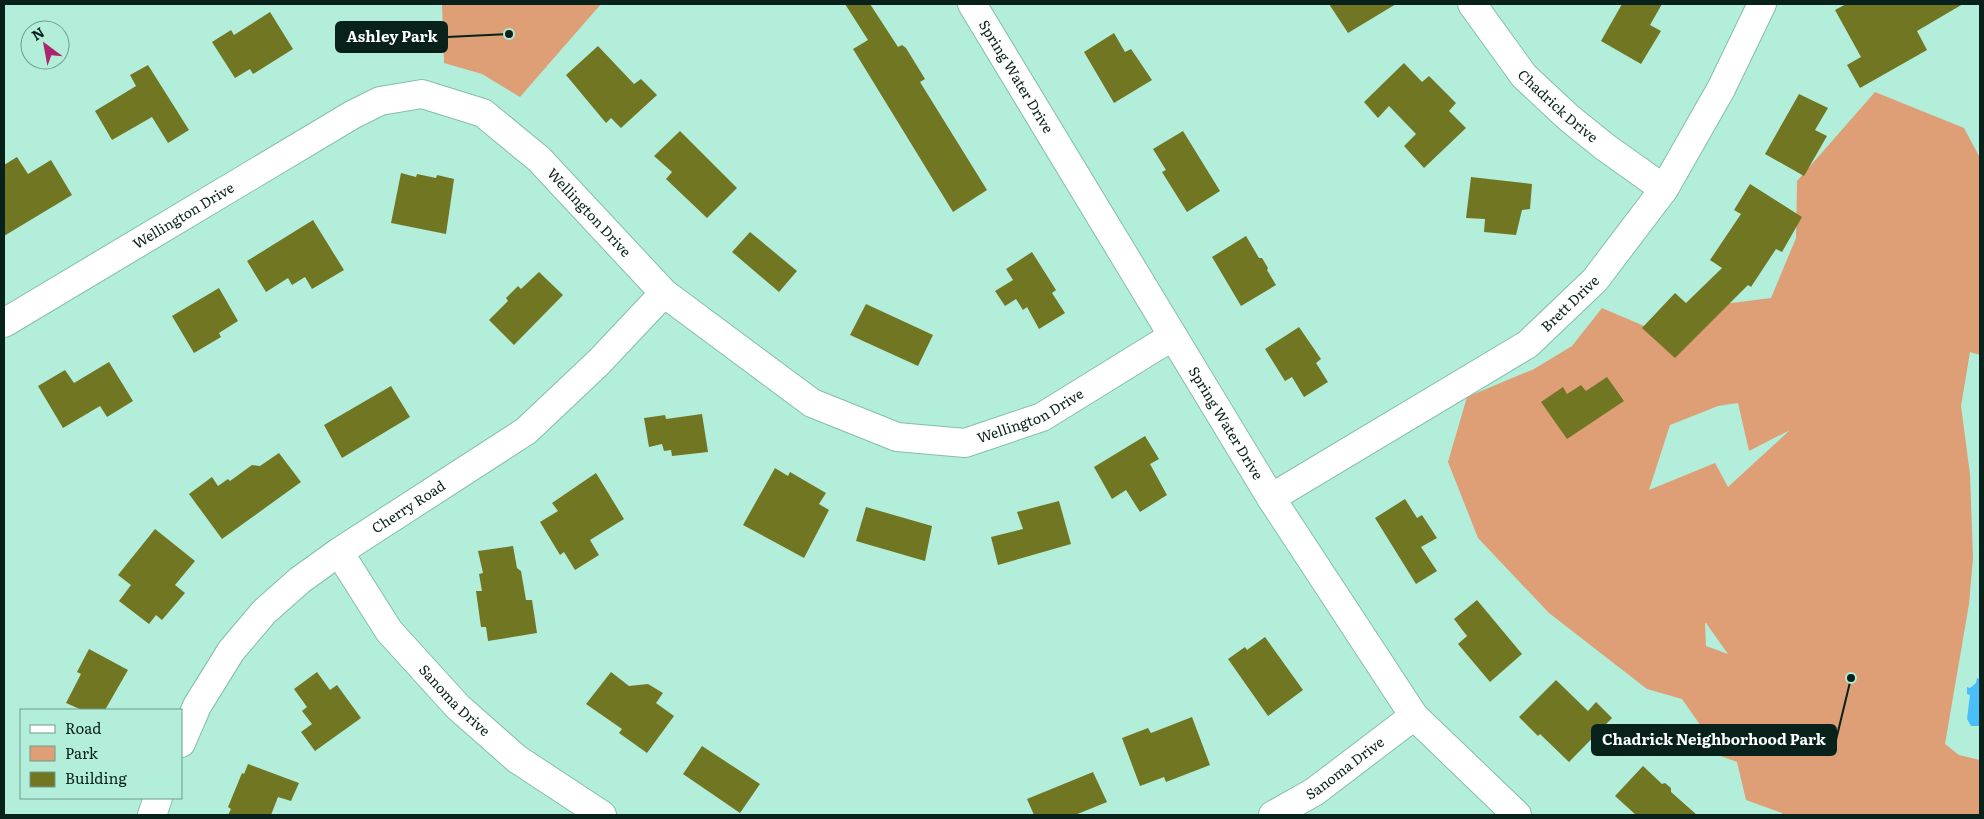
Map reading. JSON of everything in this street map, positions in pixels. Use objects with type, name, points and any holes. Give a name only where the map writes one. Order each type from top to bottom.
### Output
[{"type":"street","name":"Spring Water Drive","points":[[972,4],[1271,498],[1414,716],[1517,815]]},
{"type":"street","name":"Chadrick Drive","points":[[1472,4],[1524,76],[1569,118],[1605,147],[1664,189]]},
{"type":"street","name":"Brett Drive","points":[[1271,498],[1528,344],[1594,280],[1664,189],[1721,89],[1762,4]]},
{"type":"street","name":"Wellington Drive","points":[[4,323],[352,115],[380,101],[422,94],[483,113],[490,118],[539,159],[664,293],[812,403],[897,437],[965,443],[1042,417],[1173,336]]},
{"type":"street","name":"Cherry Road","points":[[182,741],[197,706],[231,651],[264,612],[300,580],[339,552],[526,431],[599,362],[664,293]]},
{"type":"street","name":"Sanoma Drive","points":[[339,552],[389,631],[458,707],[517,759],[602,815]]},
{"type":"street","name":"Sanoma Drive","points":[[1273,815],[1314,792],[1414,716]]},
{"type":"street","points":[[152,815],[158,799]]},
{"type":"green space","points":[[442,4],[601,4],[520,97],[482,74],[444,63]]},
{"type":"green space","points":[[1875,92],[1964,128],[1980,158],[1980,355],[1970,352],[1961,406],[1970,474],[1973,558],[1969,604],[1945,744],[1959,755],[1980,760],[1980,815],[1782,815],[1782,813],[1746,800],[1737,762],[1710,752],[1728,753],[1703,729],[1682,699],[1647,689],[1549,613],[1478,538],[1448,462],[1467,397],[1534,369],[1572,346],[1602,308],[1670,337],[1708,306],[1771,298],[1796,238],[1797,181]],"holes":[[[1738,403],[1749,451],[1790,430],[1728,487],[1715,463],[1649,490],[1670,425],[1718,406]],[[1706,623],[1728,654],[1706,646]]]},
{"type":"water","points":[[1977,678],[1980,679],[1980,726],[1971,726],[1967,719],[1970,695],[1967,694],[1967,687],[1970,688],[1976,683]]},
{"type":"building","points":[[845,4],[870,4],[898,47],[902,45],[906,48],[925,79],[920,82],[987,190],[953,212],[853,49],[868,40]]},
{"type":"building","points":[[1329,4],[1396,4],[1348,33]]},
{"type":"building","points":[[1622,4],[1662,4],[1650,25],[1661,31],[1641,64],[1601,41]]},
{"type":"building","points":[[1846,4],[1963,4],[1917,31],[1927,50],[1860,88],[1847,65],[1861,57],[1835,10]]},
{"type":"building","points":[[270,12],[293,49],[253,74],[250,69],[235,78],[212,42],[231,30],[234,35]]},
{"type":"building","points":[[1114,33],[1125,52],[1131,49],[1152,80],[1114,103],[1084,52]]},
{"type":"building","points":[[598,46],[634,84],[641,79],[657,95],[621,128],[611,118],[606,123],[566,75]]},
{"type":"building","points":[[1404,63],[1422,82],[1429,76],[1456,103],[1449,111],[1466,128],[1424,168],[1404,146],[1416,134],[1389,106],[1378,118],[1364,102]]},
{"type":"building","points":[[148,65],[189,130],[168,143],[152,117],[112,140],[95,111],[136,86],[130,75]]},
{"type":"building","points":[[1799,94],[1828,108],[1815,130],[1827,136],[1804,176],[1765,154]]},
{"type":"building","points":[[680,131],[737,188],[707,218],[666,179],[672,172],[654,156]]},
{"type":"building","points":[[1183,131],[1220,191],[1187,212],[1162,172],[1166,170],[1153,149]]},
{"type":"building","points":[[17,157],[28,174],[51,160],[72,195],[4,236],[4,165]]},
{"type":"building","points":[[401,173],[416,177],[417,174],[436,178],[437,175],[454,179],[446,234],[391,223]]},
{"type":"building","points":[[1471,177],[1532,184],[1530,209],[1522,210],[1516,235],[1484,232],[1485,219],[1466,218]]},
{"type":"building","points":[[1750,184],[1802,217],[1782,252],[1776,249],[1751,287],[1748,285],[1675,358],[1642,328],[1675,293],[1686,303],[1722,268],[1710,260],[1741,214],[1734,210]]},
{"type":"building","points":[[313,220],[344,270],[312,289],[305,277],[292,285],[288,278],[266,292],[247,261]]},
{"type":"building","points":[[750,232],[797,271],[779,292],[732,252]]},
{"type":"building","points":[[1246,236],[1259,258],[1262,258],[1276,285],[1241,306],[1212,257]]},
{"type":"building","points":[[1032,252],[1056,290],[1052,293],[1065,313],[1039,329],[1027,307],[1023,310],[1016,299],[1005,306],[995,291],[1013,280],[1006,269]]},
{"type":"building","points":[[539,272],[563,295],[514,345],[489,320],[508,301],[506,298],[518,286],[521,289]]},
{"type":"building","points":[[219,288],[238,321],[219,333],[221,337],[194,353],[172,316]]},
{"type":"building","points":[[866,304],[933,335],[918,366],[850,335]]},
{"type":"building","points":[[1299,327],[1321,359],[1316,363],[1328,382],[1304,397],[1292,377],[1285,381],[1265,349]]},
{"type":"building","points":[[109,362],[133,401],[107,417],[100,406],[63,428],[38,386],[65,370],[74,383]]},
{"type":"building","points":[[1607,377],[1624,401],[1567,439],[1541,402],[1563,387],[1567,394],[1581,385],[1586,391]]},
{"type":"building","points":[[391,386],[410,417],[342,458],[324,425]]},
{"type":"building","points":[[702,414],[708,452],[672,456],[671,450],[664,451],[662,444],[649,447],[644,418],[665,415],[666,419]]},
{"type":"building","points":[[1145,436],[1159,459],[1150,464],[1167,495],[1140,512],[1126,490],[1112,499],[1094,467]]},
{"type":"building","points":[[279,453],[301,482],[222,539],[189,494],[212,477],[218,486],[228,479],[230,481],[252,465],[260,466]]},
{"type":"building","points":[[775,468],[788,476],[790,472],[826,493],[819,504],[829,510],[804,558],[743,525]]},
{"type":"building","points":[[596,473],[624,519],[590,540],[599,555],[575,570],[564,552],[560,555],[540,522],[558,511],[552,503]]},
{"type":"building","points":[[1405,499],[1417,518],[1422,515],[1437,538],[1421,547],[1437,571],[1416,584],[1375,518]]},
{"type":"building","points":[[1059,501],[1071,544],[998,565],[991,537],[1023,529],[1017,512]]},
{"type":"building","points":[[866,507],[932,526],[925,561],[856,541]]},
{"type":"building","points":[[155,529],[195,561],[175,585],[185,593],[162,620],[156,615],[149,624],[119,601],[131,585],[118,575]]},
{"type":"building","points":[[513,546],[517,568],[521,571],[526,600],[532,600],[537,633],[488,641],[486,627],[481,627],[476,591],[482,591],[479,574],[483,573],[478,551]]},
{"type":"building","points":[[1477,600],[1522,654],[1490,682],[1458,644],[1467,636],[1454,619]]},
{"type":"building","points":[[1265,637],[1303,690],[1268,716],[1228,659],[1245,647],[1247,650]]},
{"type":"building","points":[[89,649],[128,670],[106,709],[80,709],[66,703],[81,674],[77,672]]},
{"type":"building","points":[[317,672],[330,690],[337,685],[361,718],[315,751],[301,732],[312,724],[302,711],[307,707],[294,689]]},
{"type":"building","points":[[611,672],[629,686],[648,684],[663,693],[656,703],[674,716],[647,753],[619,733],[622,729],[586,704]]},
{"type":"building","points":[[1556,680],[1588,711],[1596,702],[1612,718],[1569,762],[1519,717]]},
{"type":"building","points":[[1192,717],[1210,765],[1166,782],[1164,777],[1140,786],[1122,738],[1148,728],[1151,733]]},
{"type":"building","points":[[702,746],[760,784],[740,813],[683,774]]},
{"type":"building","points":[[248,764],[299,783],[291,801],[278,797],[271,815],[228,815],[231,809],[228,807],[242,773],[244,774]]},
{"type":"building","points":[[1643,766],[1662,784],[1665,783],[1671,788],[1671,792],[1697,815],[1636,815],[1615,796]]},
{"type":"building","points":[[1093,772],[1107,802],[1075,815],[1034,815],[1027,799]]},
{"type":"place","name":"Ashley Park","points":[[509,34]]},
{"type":"place","name":"Chadrick Neighborhood Park","points":[[1851,678]]}]
